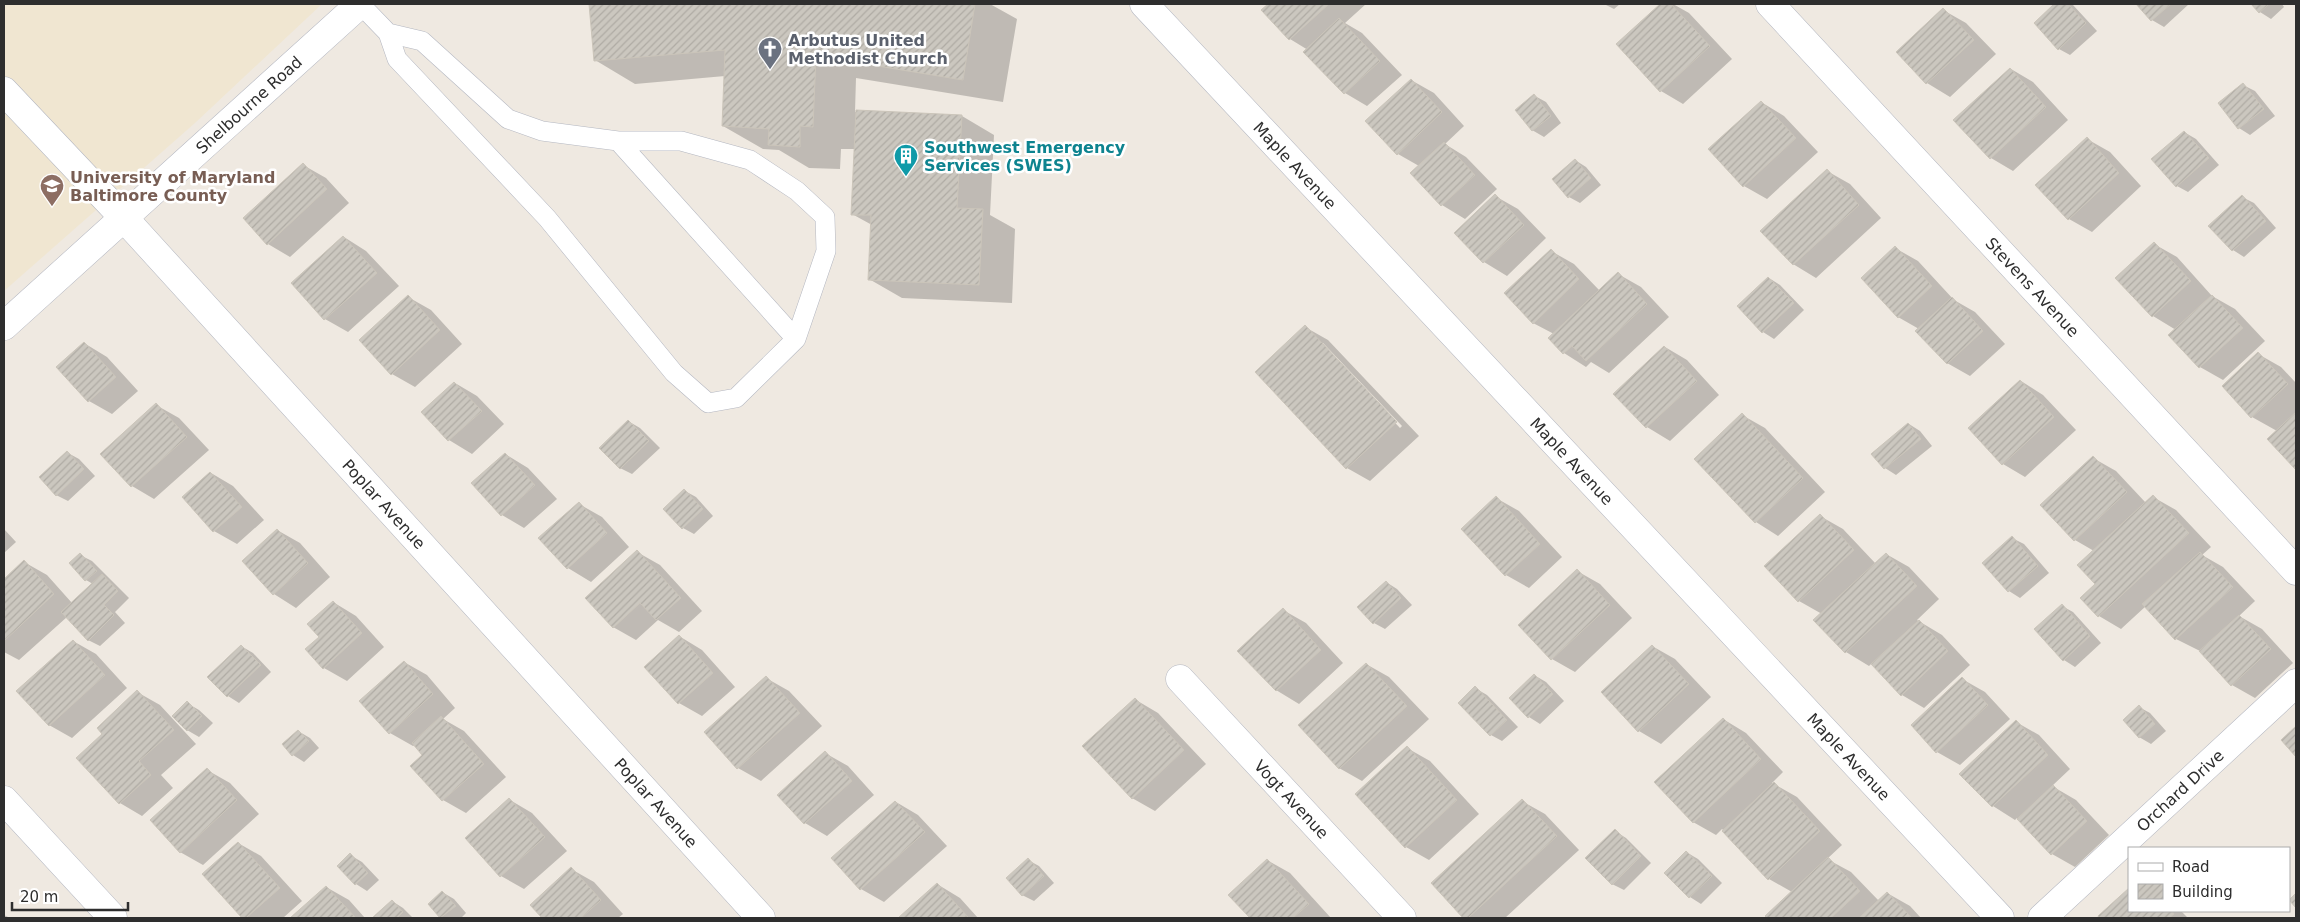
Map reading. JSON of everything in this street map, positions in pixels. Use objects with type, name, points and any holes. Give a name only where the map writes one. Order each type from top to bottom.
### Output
[{"type":"street","name":"Shelbourne Road","points":[[4,326],[360,4]]},
{"type":"street","name":"Maple Avenue","points":[[1144,4],[2000,918]]},
{"type":"street","name":"Stevens Avenue","points":[[1770,4],[2296,571]]},
{"type":"street","name":"Poplar Avenue","points":[[4,91],[123,217],[762,918]]},
{"type":"street","name":"Vogt Avenue","points":[[1180,679],[1402,918]]},
{"type":"street","name":"Orchard Drive","points":[[2042,918],[2296,683]]},
{"type":"street","points":[[4,800],[113,918]]},
{"type":"lane","points":[[360,4],[388,33],[397,59],[546,218],[674,373],[708,403],[736,398],[796,339],[826,252],[825,217],[797,191],[750,160],[681,141],[618,141],[542,131],[508,119],[422,41],[388,33]]},
{"type":"lane","points":[[618,141],[796,339]]},
{"type":"shaded area","name":"University of Maryland Baltimore County","points":[[4,4],[322,4],[195,123],[4,291]]},
{"type":"building","name":"Arbutus United Methodist Church","points":[[589,4],[975,4],[963,80],[816,56],[813,127],[800,126],[800,147],[768,145],[769,129],[722,126],[725,50],[594,61]]},
{"type":"building","points":[[1268,4],[1329,4],[1289,40],[1261,10]]},
{"type":"building","points":[[1660,4],[1671,4],[1710,46],[1660,92],[1616,44]]},
{"type":"building","points":[[2054,4],[2068,4],[2086,23],[2058,50],[2034,23]]},
{"type":"building","points":[[2136,4],[2171,4],[2151,21]]},
{"type":"building","points":[[2251,4],[2269,4],[2259,13]]},
{"type":"building","points":[[1943,8],[1974,40],[1926,84],[1896,52]]},
{"type":"building","points":[[1339,18],[1380,61],[1344,94],[1303,52]]},
{"type":"building","points":[[2010,68],[2046,107],[1990,159],[1953,120]]},
{"type":"building","points":[[1411,79],[1442,112],[1397,155],[1365,121]]},
{"type":"building","points":[[2243,83],[2264,109],[2238,129],[2218,103]]},
{"type":"building","points":[[1534,94],[1551,116],[1532,131],[1515,110]]},
{"type":"building","points":[[1761,101],[1796,138],[1743,187],[1708,149]]},
{"type":"building","name":"Southwest Emergency Services (SWES)","points":[[856,110],[962,115],[957,208],[983,209],[979,285],[868,280],[871,215],[851,215]]},
{"type":"building","points":[[2184,131],[2209,158],[2176,187],[2151,159]]},
{"type":"building","points":[[2087,137],[2119,173],[2068,220],[2035,185]]},
{"type":"building","points":[[1444,142],[1475,175],[1441,206],[1410,173]]},
{"type":"building","points":[[1575,159],[1591,178],[1568,198],[1552,179]]},
{"type":"building","points":[[303,163],[327,189],[267,245],[243,218]]},
{"type":"building","points":[[1827,169],[1859,205],[1793,265],[1760,231]]},
{"type":"building","points":[[1495,194],[1524,225],[1483,263],[1454,233]]},
{"type":"building","points":[[2242,195],[2266,221],[2232,251],[2208,226]]},
{"type":"building","points":[[343,236],[377,273],[324,320],[291,283]]},
{"type":"building","points":[[2154,242],[2191,281],[2152,317],[2115,278]]},
{"type":"building","points":[[1895,246],[1932,286],[1898,318],[1861,278]]},
{"type":"building","points":[[1551,249],[1579,279],[1533,324],[1504,293]]},
{"type":"building","points":[[1618,272],[1647,304],[1586,361],[1572,346],[1563,354],[1548,338]]},
{"type":"building","points":[[1768,277],[1794,303],[1762,333],[1737,306]]},
{"type":"building","points":[[408,295],[440,330],[391,375],[359,340]]},
{"type":"building","points":[[2212,295],[2243,328],[2199,368],[2168,335]]},
{"type":"building","points":[[1952,297],[1983,331],[1947,364],[1915,331]]},
{"type":"building","points":[[1305,325],[1397,422],[1346,469],[1255,372]]},
{"type":"building","points":[[84,342],[116,377],[88,402],[56,367]]},
{"type":"building","points":[[1664,346],[1697,381],[1646,428],[1613,394]]},
{"type":"building","points":[[2258,352],[2288,384],[2251,418],[2222,386]]},
{"type":"building","points":[[2020,380],[2054,417],[2002,465],[1968,428]]},
{"type":"building","points":[[454,382],[482,411],[448,441],[421,412]]},
{"type":"building","points":[[156,403],[187,437],[131,487],[100,454]]},
{"type":"building","points":[[2296,412],[2296,470],[2267,439]]},
{"type":"building","points":[[1742,413],[1803,478],[1755,523],[1694,459]]},
{"type":"building","points":[[628,420],[649,441],[620,469],[599,448]]},
{"type":"building","points":[[1908,423],[1921,439],[1884,469],[1871,454]]},
{"type":"building","points":[[67,451],[84,469],[56,496],[39,477]]},
{"type":"building","points":[[505,453],[535,485],[501,516],[471,483]]},
{"type":"building","points":[[2093,456],[2127,492],[2074,541],[2040,505]]},
{"type":"building","points":[[210,472],[242,507],[213,532],[182,497]]},
{"type":"building","points":[[684,489],[703,509],[682,529],[663,509]]},
{"type":"building","points":[[2153,495],[2189,533],[2098,617],[2080,598],[2095,584],[2077,565]]},
{"type":"building","points":[[1496,496],[1540,544],[1505,576],[1461,529]]},
{"type":"building","points":[[579,502],[607,533],[567,569],[538,538]]},
{"type":"building","points":[[1820,514],[1854,550],[1798,602],[1764,566]]},
{"type":"building","points":[[277,529],[308,563],[273,595],[242,561]]},
{"type":"building","points":[[2012,536],[2038,566],[2008,592],[1982,563]]},
{"type":"building","points":[[637,550],[681,598],[656,620],[640,603],[613,628],[585,598]]},
{"type":"building","points":[[2200,552],[2233,587],[2175,640],[2142,604]]},
{"type":"building","points":[[80,553],[97,571],[85,581],[69,563]]},
{"type":"building","points":[[1886,553],[1917,586],[1845,653],[1813,620]]},
{"type":"building","points":[[24,560],[54,594],[4,641],[4,579]]},
{"type":"building","points":[[1577,569],[1610,605],[1551,660],[1518,625]]},
{"type":"building","points":[[102,574],[118,591],[104,605],[114,615],[88,641],[61,612]]},
{"type":"building","points":[[1386,581],[1401,598],[1373,624],[1357,607]]},
{"type":"building","points":[[333,601],[362,633],[323,669],[305,649],[319,637],[307,624]]},
{"type":"building","points":[[2062,604],[2090,636],[2063,661],[2034,629]]},
{"type":"building","points":[[1283,608],[1321,650],[1276,691],[1237,651]]},
{"type":"building","points":[[2239,615],[2271,649],[2231,686],[2199,651]]},
{"type":"building","points":[[1919,620],[1948,651],[1901,696],[1871,664]]},
{"type":"building","points":[[679,635],[713,673],[678,704],[644,667]]},
{"type":"building","points":[[73,640],[105,675],[49,726],[16,691]]},
{"type":"building","points":[[241,645],[261,665],[227,697],[207,677]]},
{"type":"building","points":[[1652,645],[1689,684],[1638,732],[1601,692]]},
{"type":"building","points":[[404,661],[433,694],[389,734],[359,701]]},
{"type":"building","points":[[1366,663],[1407,706],[1339,769],[1298,725]]},
{"type":"building","points":[[1534,674],[1553,694],[1528,718],[1509,698]]},
{"type":"building","points":[[766,676],[800,713],[737,769],[704,732]]},
{"type":"building","points":[[1962,677],[1988,705],[1936,753],[1911,725]]},
{"type":"building","points":[[1475,686],[1507,720],[1490,736],[1458,703]]},
{"type":"building","points":[[137,690],[174,730],[139,761],[151,775],[119,804],[76,758],[102,734],[97,728]]},
{"type":"building","points":[[1135,698],[1184,750],[1132,799],[1082,746]]},
{"type":"building","points":[[187,701],[202,716],[187,731],[172,716]]},
{"type":"building","points":[[2139,705],[2155,724],[2139,738],[2123,720]]},
{"type":"building","points":[[441,716],[484,764],[442,801],[410,766],[422,755],[412,743]]},
{"type":"building","points":[[1723,718],[1761,759],[1693,823],[1654,782]]},
{"type":"building","points":[[2016,720],[2048,755],[1992,807],[1959,774]]},
{"type":"building","points":[[2296,726],[2296,757],[2281,740]]},
{"type":"building","points":[[298,730],[309,741],[292,756],[282,744]]},
{"type":"building","points":[[1407,746],[1457,800],[1405,848],[1355,794]]},
{"type":"building","points":[[825,751],[852,781],[804,824],[777,795]]},
{"type":"building","points":[[207,768],[237,800],[180,853],[150,820]]},
{"type":"building","points":[[1774,782],[1820,831],[1768,880],[1722,831]]},
{"type":"building","points":[[2053,785],[2087,821],[2051,855],[2017,819]]},
{"type":"building","points":[[509,798],[545,837],[500,877],[465,838]]},
{"type":"building","points":[[1522,799],[1557,836],[1468,918],[1463,918],[1431,883]]},
{"type":"building","points":[[895,801],[925,832],[860,890],[831,858]]},
{"type":"building","points":[[1615,829],[1641,856],[1612,885],[1585,858]]},
{"type":"building","points":[[238,842],[280,888],[246,918],[242,918],[202,874]]},
{"type":"building","points":[[1686,851],[1712,876],[1689,898],[1664,873]]},
{"type":"building","points":[[350,853],[368,873],[355,885],[337,866]]},
{"type":"building","points":[[1828,857],[1860,891],[1831,918],[1767,918],[1765,916]]},
{"type":"building","points":[[1028,858],[1044,876],[1022,896],[1006,878]]},
{"type":"building","points":[[1267,859],[1309,904],[1293,918],[1250,918],[1228,895]]},
{"type":"building","points":[[571,867],[601,900],[581,918],[542,918],[530,905]]},
{"type":"building","points":[[937,883],[968,917],[898,918]]},
{"type":"building","points":[[326,886],[356,918],[290,918]]},
{"type":"building","points":[[2128,889],[2128,912],[2173,912],[2174,914],[2169,918],[2099,918],[2098,916]]},
{"type":"building","points":[[442,891],[456,906],[440,918],[428,904]]},
{"type":"building","points":[[1887,892],[1912,918],[1859,918]]},
{"type":"building","points":[[2296,893],[2296,908],[2290,901]]},
{"type":"building","points":[[392,900],[403,912],[397,918],[372,918]]},
{"type":"place","name":"Arbutus United Methodist Church","points":[[770,70]]},
{"type":"place","name":"Southwest Emergency Services (SWES)","points":[[906,177]]},
{"type":"place","name":"University of Maryland Baltimore County","points":[[52,207]]}]
